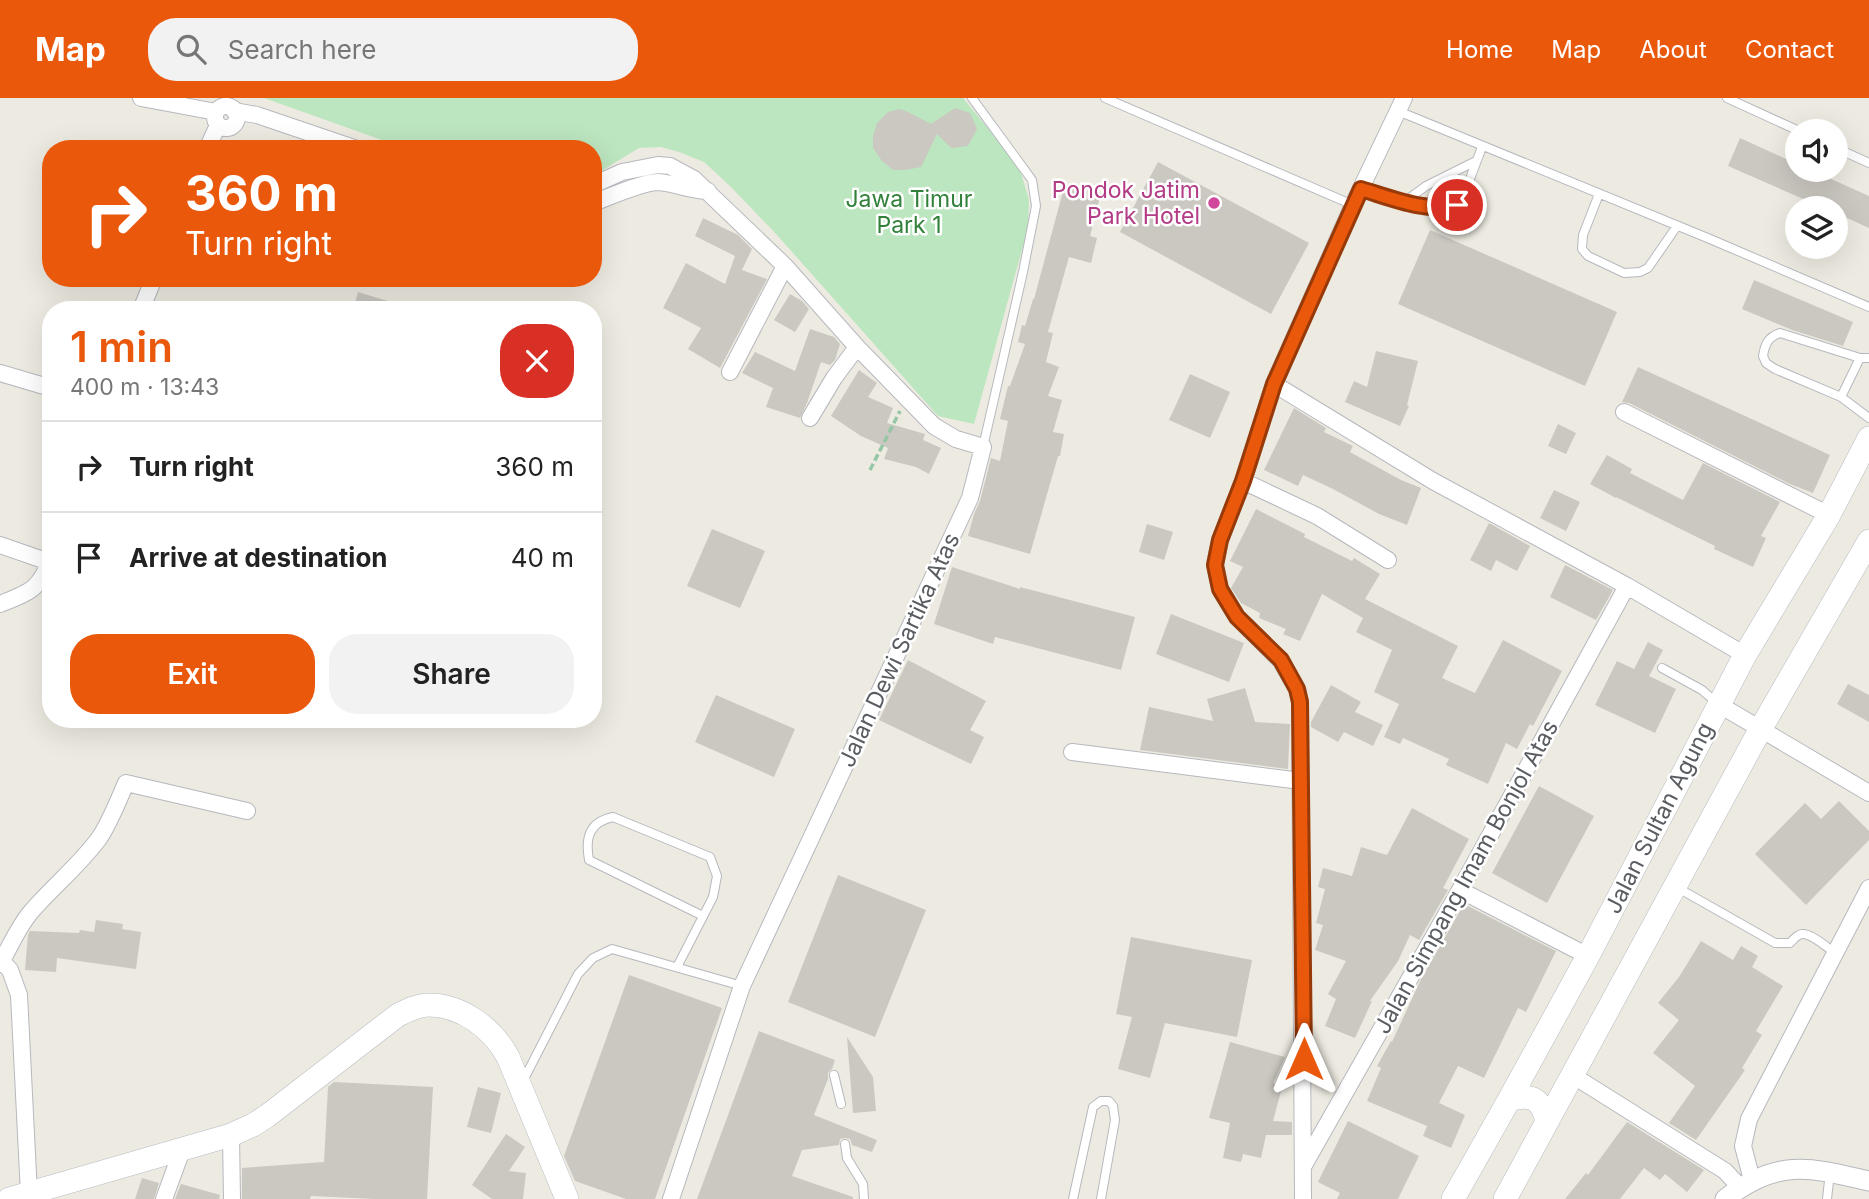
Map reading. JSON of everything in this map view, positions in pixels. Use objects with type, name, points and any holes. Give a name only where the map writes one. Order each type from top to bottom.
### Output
[{"type":"main road","name":"Jalan Sultan Agung","points":[[1453,1199],[1588,956],[1718,704],[1829,516],[1869,438]]},
{"type":"main road","name":"Jalan Sultan Agung","points":[[1504,1199],[1760,730],[1867,548]]},
{"type":"main road","points":[[35,1194],[231,1135],[253,1125],[398,1015],[415,1007],[430,1005],[462,1013],[478,1022],[500,1043],[566,1198]]},
{"type":"main road","points":[[1510,1100],[1526,1096],[1533,1099],[1540,1104],[1547,1121]]},
{"type":"street","points":[[141,98],[217,118],[224,128],[231,127],[236,121],[234,111],[257,115],[331,140]]},
{"type":"street","points":[[1303,1199],[1300,702],[1297,689],[1281,660],[1237,617],[1220,589],[1215,565],[1220,540],[1243,481],[1274,384],[1353,205],[1401,105]]},
{"type":"street","points":[[210,140],[217,118]]},
{"type":"street","points":[[602,181],[622,172],[658,165],[670,166],[694,179],[785,266],[857,347],[934,426],[946,434],[983,447]]},
{"type":"street","points":[[602,200],[653,182],[694,191],[708,191]]},
{"type":"street","points":[[730,372],[785,266]]},
{"type":"street","points":[[810,418],[857,347]]},
{"type":"street","points":[[0,373],[42,385]]},
{"type":"street","points":[[1274,384],[1433,481],[1627,586],[1745,655]]},
{"type":"street","points":[[1624,412],[1829,516]]},
{"type":"street","name":"Jalan Dewi Sartika Atas","points":[[671,1199],[743,986],[970,498],[983,447]]},
{"type":"street","points":[[1243,481],[1317,516],[1388,560]]},
{"type":"street","points":[[0,545],[42,558]]},
{"type":"street","points":[[0,604],[28,593],[37,586],[42,576]]},
{"type":"street","name":"Jalan Simpang Imam Bonjol Atas","points":[[1303,1168],[1627,586]]},
{"type":"street","points":[[1718,704],[1869,793]]},
{"type":"street","points":[[1072,752],[1301,781]]},
{"type":"street","points":[[35,1194],[19,995],[10,970],[1,962],[15,933],[100,836],[126,783],[247,811]]},
{"type":"street","points":[[1739,1189],[1743,1146],[1749,1119],[1869,888]]},
{"type":"street","points":[[1460,890],[1588,956]]},
{"type":"street","points":[[1572,1075],[1726,1171],[1739,1189]]},
{"type":"street","points":[[231,1135],[232,1199]]},
{"type":"street","points":[[164,1199],[182,1150]]},
{"type":"street","points":[[1739,1189],[1772,1173],[1793,1169],[1830,1172],[1869,1181]]},
{"type":"lane","name":"Jalan Dewi Sartika Atas","points":[[972,98],[1032,180],[1036,206],[983,447]]},
{"type":"lane","points":[[1105,98],[1353,205]]},
{"type":"lane","points":[[1727,98],[1785,125]]},
{"type":"lane","points":[[1401,105],[1482,147],[1869,307]]},
{"type":"lane","points":[[1361,189],[1404,202],[1443,209],[1457,205],[1462,200],[1482,147]]},
{"type":"lane","points":[[1848,153],[1869,163]]},
{"type":"lane","points":[[1404,202],[1426,186],[1476,161]]},
{"type":"lane","points":[[1599,194],[1583,235],[1582,249],[1588,256],[1624,273],[1640,272],[1648,268],[1676,226]]},
{"type":"lane","points":[[1841,397],[1864,358],[1780,334],[1767,340],[1763,356],[1766,363],[1841,397],[1869,418]]},
{"type":"lane","points":[[1662,668],[1702,690],[1718,704]]},
{"type":"lane","points":[[677,967],[713,897],[717,876],[710,857],[613,817],[601,819],[590,832],[586,845],[589,860],[703,916]]},
{"type":"lane","points":[[1675,886],[1775,943],[1790,943],[1804,933],[1834,952]]},
{"type":"lane","points":[[520,1086],[578,974],[593,958],[612,949],[743,986]]},
{"type":"lane","points":[[834,1075],[841,1104]]},
{"type":"lane","points":[[1073,1199],[1093,1107],[1101,1101],[1109,1101],[1114,1107],[1115,1119],[1101,1199]]},
{"type":"lane","points":[[845,1144],[847,1158],[863,1184],[864,1199]]},
{"type":"lane","points":[[1827,1199],[1830,1172]]},
{"type":"path","points":[[870,470],[907,397]]},
{"type":"green space","name":"Jawa Timur Park 1","points":[[264,98],[963,98],[1019,166],[1029,200],[1028,228],[974,424],[938,416],[777,235],[704,162],[661,147],[639,148],[602,171],[602,140],[382,140]]},
{"type":"building","points":[[955,108],[970,113],[977,129],[968,146],[951,148],[937,134],[921,167],[905,170],[893,170],[873,148],[877,123],[888,112],[899,109],[931,124]]},
{"type":"building","points":[[1740,138],[1785,159],[1785,182],[1838,182],[1869,196],[1869,228],[1848,218],[1848,196],[1797,196],[1728,166]]},
{"type":"building","points":[[1158,162],[1309,243],[1271,314],[1120,232]]},
{"type":"building","points":[[1065,184],[1101,193],[1090,236],[1097,238],[1091,263],[1069,257],[1048,332],[1053,333],[1046,362],[1059,367],[1048,396],[1062,400],[1053,432],[1064,434],[1060,456],[1030,554],[968,536],[991,458],[1000,461],[1008,421],[1000,419],[1008,386],[1025,344],[1018,342],[1022,325],[1025,326],[1034,299]]},
{"type":"building","points":[[703,218],[738,235],[752,249],[742,270],[767,279],[720,368],[688,349],[701,328],[663,308],[686,263],[725,284],[735,256],[695,236]]},
{"type":"building","points":[[1430,230],[1617,312],[1585,386],[1398,304]]},
{"type":"building","points":[[1754,280],[1853,322],[1843,346],[1792,330],[1742,309]]},
{"type":"building","points":[[358,292],[388,301],[356,301]]},
{"type":"building","points":[[790,294],[809,309],[795,332],[774,320]]},
{"type":"building","points":[[810,329],[834,337],[840,344],[835,360],[830,365],[821,362],[800,418],[766,407],[773,388],[742,373],[755,352],[795,371]]},
{"type":"building","points":[[1376,351],[1418,361],[1407,405],[1409,406],[1400,426],[1345,402],[1354,381],[1367,387]]},
{"type":"building","points":[[1638,367],[1830,455],[1813,493],[1629,403],[1622,402]]},
{"type":"building","points":[[859,370],[877,383],[868,397],[893,408],[887,423],[925,434],[923,440],[941,448],[929,474],[916,467],[884,459],[888,448],[861,436],[831,416]]},
{"type":"building","points":[[1190,374],[1230,392],[1210,438],[1169,420]]},
{"type":"building","points":[[1294,408],[1326,428],[1324,432],[1353,446],[1350,452],[1421,488],[1407,525],[1379,514],[1303,475],[1298,486],[1264,470]]},
{"type":"building","points":[[1558,424],[1576,433],[1566,454],[1548,446]]},
{"type":"building","points":[[1607,455],[1632,469],[1630,473],[1683,500],[1703,463],[1780,502],[1761,536],[1766,538],[1753,567],[1590,484]]},
{"type":"building","points":[[1554,490],[1580,502],[1566,531],[1540,518]]},
{"type":"building","points":[[1256,509],[1305,534],[1304,537],[1352,561],[1354,558],[1380,574],[1365,599],[1458,646],[1442,678],[1475,693],[1503,640],[1562,671],[1533,726],[1530,724],[1517,749],[1506,743],[1488,784],[1446,765],[1449,759],[1403,738],[1400,744],[1384,737],[1399,704],[1374,692],[1392,650],[1356,632],[1363,618],[1322,594],[1300,641],[1283,634],[1286,629],[1259,618],[1260,613],[1241,603],[1231,588],[1243,567],[1230,561]]},
{"type":"building","points":[[1489,523],[1530,546],[1517,571],[1496,560],[1491,571],[1470,560]]},
{"type":"building","points":[[1147,524],[1173,532],[1164,560],[1139,552]]},
{"type":"building","points":[[712,529],[765,551],[740,608],[687,586]]},
{"type":"building","points":[[1565,565],[1613,590],[1596,620],[1550,597]]},
{"type":"building","points":[[952,567],[1020,589],[1135,617],[1121,670],[995,637],[993,644],[934,624]]},
{"type":"building","points":[[1171,614],[1244,643],[1229,682],[1156,654]]},
{"type":"building","points":[[1648,642],[1663,650],[1649,676],[1676,689],[1655,733],[1595,705],[1617,661],[1634,669]]},
{"type":"building","points":[[908,660],[986,701],[970,730],[984,737],[971,764],[879,720]]},
{"type":"building","points":[[1848,684],[1869,695],[1869,722],[1837,704]]},
{"type":"building","points":[[1331,685],[1361,702],[1355,712],[1383,725],[1373,746],[1344,732],[1338,742],[1311,727],[1311,722]]},
{"type":"building","points":[[1245,688],[1255,722],[1290,724],[1288,769],[1140,750],[1149,707],[1213,721],[1207,699]]},
{"type":"building","points":[[716,695],[795,729],[774,777],[695,742]]},
{"type":"building","points":[[1539,786],[1594,816],[1547,903],[1492,873]]},
{"type":"building","points":[[1839,801],[1869,831],[1869,840],[1806,905],[1755,854],[1805,803],[1821,819]]},
{"type":"building","points":[[1412,808],[1469,839],[1443,888],[1448,890],[1419,940],[1410,935],[1398,961],[1370,1001],[1355,1038],[1325,1026],[1336,999],[1328,994],[1346,961],[1315,950],[1323,925],[1316,923],[1325,889],[1318,887],[1323,868],[1352,876],[1361,847],[1387,855]]},
{"type":"building","points":[[838,875],[926,910],[875,1037],[788,1002]]},
{"type":"building","points":[[1464,904],[1556,951],[1526,1012],[1518,1008],[1484,1078],[1458,1066],[1439,1103],[1465,1115],[1451,1148],[1423,1136],[1427,1126],[1367,1101],[1381,1068],[1377,1066],[1392,1042],[1421,979]]},
{"type":"building","points":[[96,920],[123,924],[122,929],[141,932],[136,969],[57,958],[56,972],[25,970],[30,931],[94,932]]},
{"type":"building","points":[[1131,937],[1252,960],[1237,1037],[1165,1023],[1150,1078],[1118,1069],[1132,1017],[1116,1014]]},
{"type":"building","points":[[1701,941],[1733,960],[1741,946],[1758,956],[1752,967],[1783,986],[1756,1031],[1762,1035],[1742,1068],[1745,1070],[1696,1140],[1669,1123],[1695,1086],[1653,1053],[1679,1020],[1658,1003],[1679,977]]},
{"type":"building","points":[[629,975],[722,1008],[655,1199],[626,1199],[575,1181],[564,1156]]},
{"type":"building","points":[[759,1031],[835,1060],[814,1115],[877,1140],[872,1152],[852,1145],[850,1139],[845,1138],[840,1139],[839,1145],[802,1150],[792,1176],[853,1199],[697,1199]]},
{"type":"building","points":[[847,1037],[873,1077],[876,1111],[853,1113]]},
{"type":"building","points":[[1230,1042],[1285,1057],[1273,1083],[1282,1088],[1273,1121],[1292,1122],[1292,1135],[1266,1135],[1261,1158],[1243,1154],[1241,1162],[1223,1158],[1230,1123],[1209,1118]]},
{"type":"building","points":[[334,1082],[433,1087],[427,1199],[311,1196],[310,1199],[242,1199],[242,1168],[324,1162],[328,1087]]},
{"type":"building","points":[[478,1087],[501,1093],[491,1133],[467,1127]]},
{"type":"building","points":[[1348,1121],[1419,1156],[1398,1199],[1337,1199],[1340,1193],[1318,1182]]},
{"type":"building","points":[[1627,1122],[1704,1170],[1687,1192],[1665,1174],[1660,1180],[1644,1168],[1620,1199],[1565,1199],[1586,1173],[1588,1175]]},
{"type":"building","points":[[506,1134],[525,1147],[509,1171],[526,1173],[523,1199],[492,1199],[472,1185]]},
{"type":"building","points":[[142,1178],[159,1183],[154,1199],[135,1199]]},
{"type":"building","points":[[181,1184],[220,1195],[219,1199],[175,1199]]},
{"type":"place","name":"Pondok Jatim Park Hotel","points":[[1214,203]]},
{"type":"route","points":[[1304,1059],[1300,702],[1297,689],[1281,660],[1237,617],[1220,589],[1215,565],[1220,540],[1243,481],[1274,384],[1361,189],[1404,202],[1443,209],[1457,205]]}]
